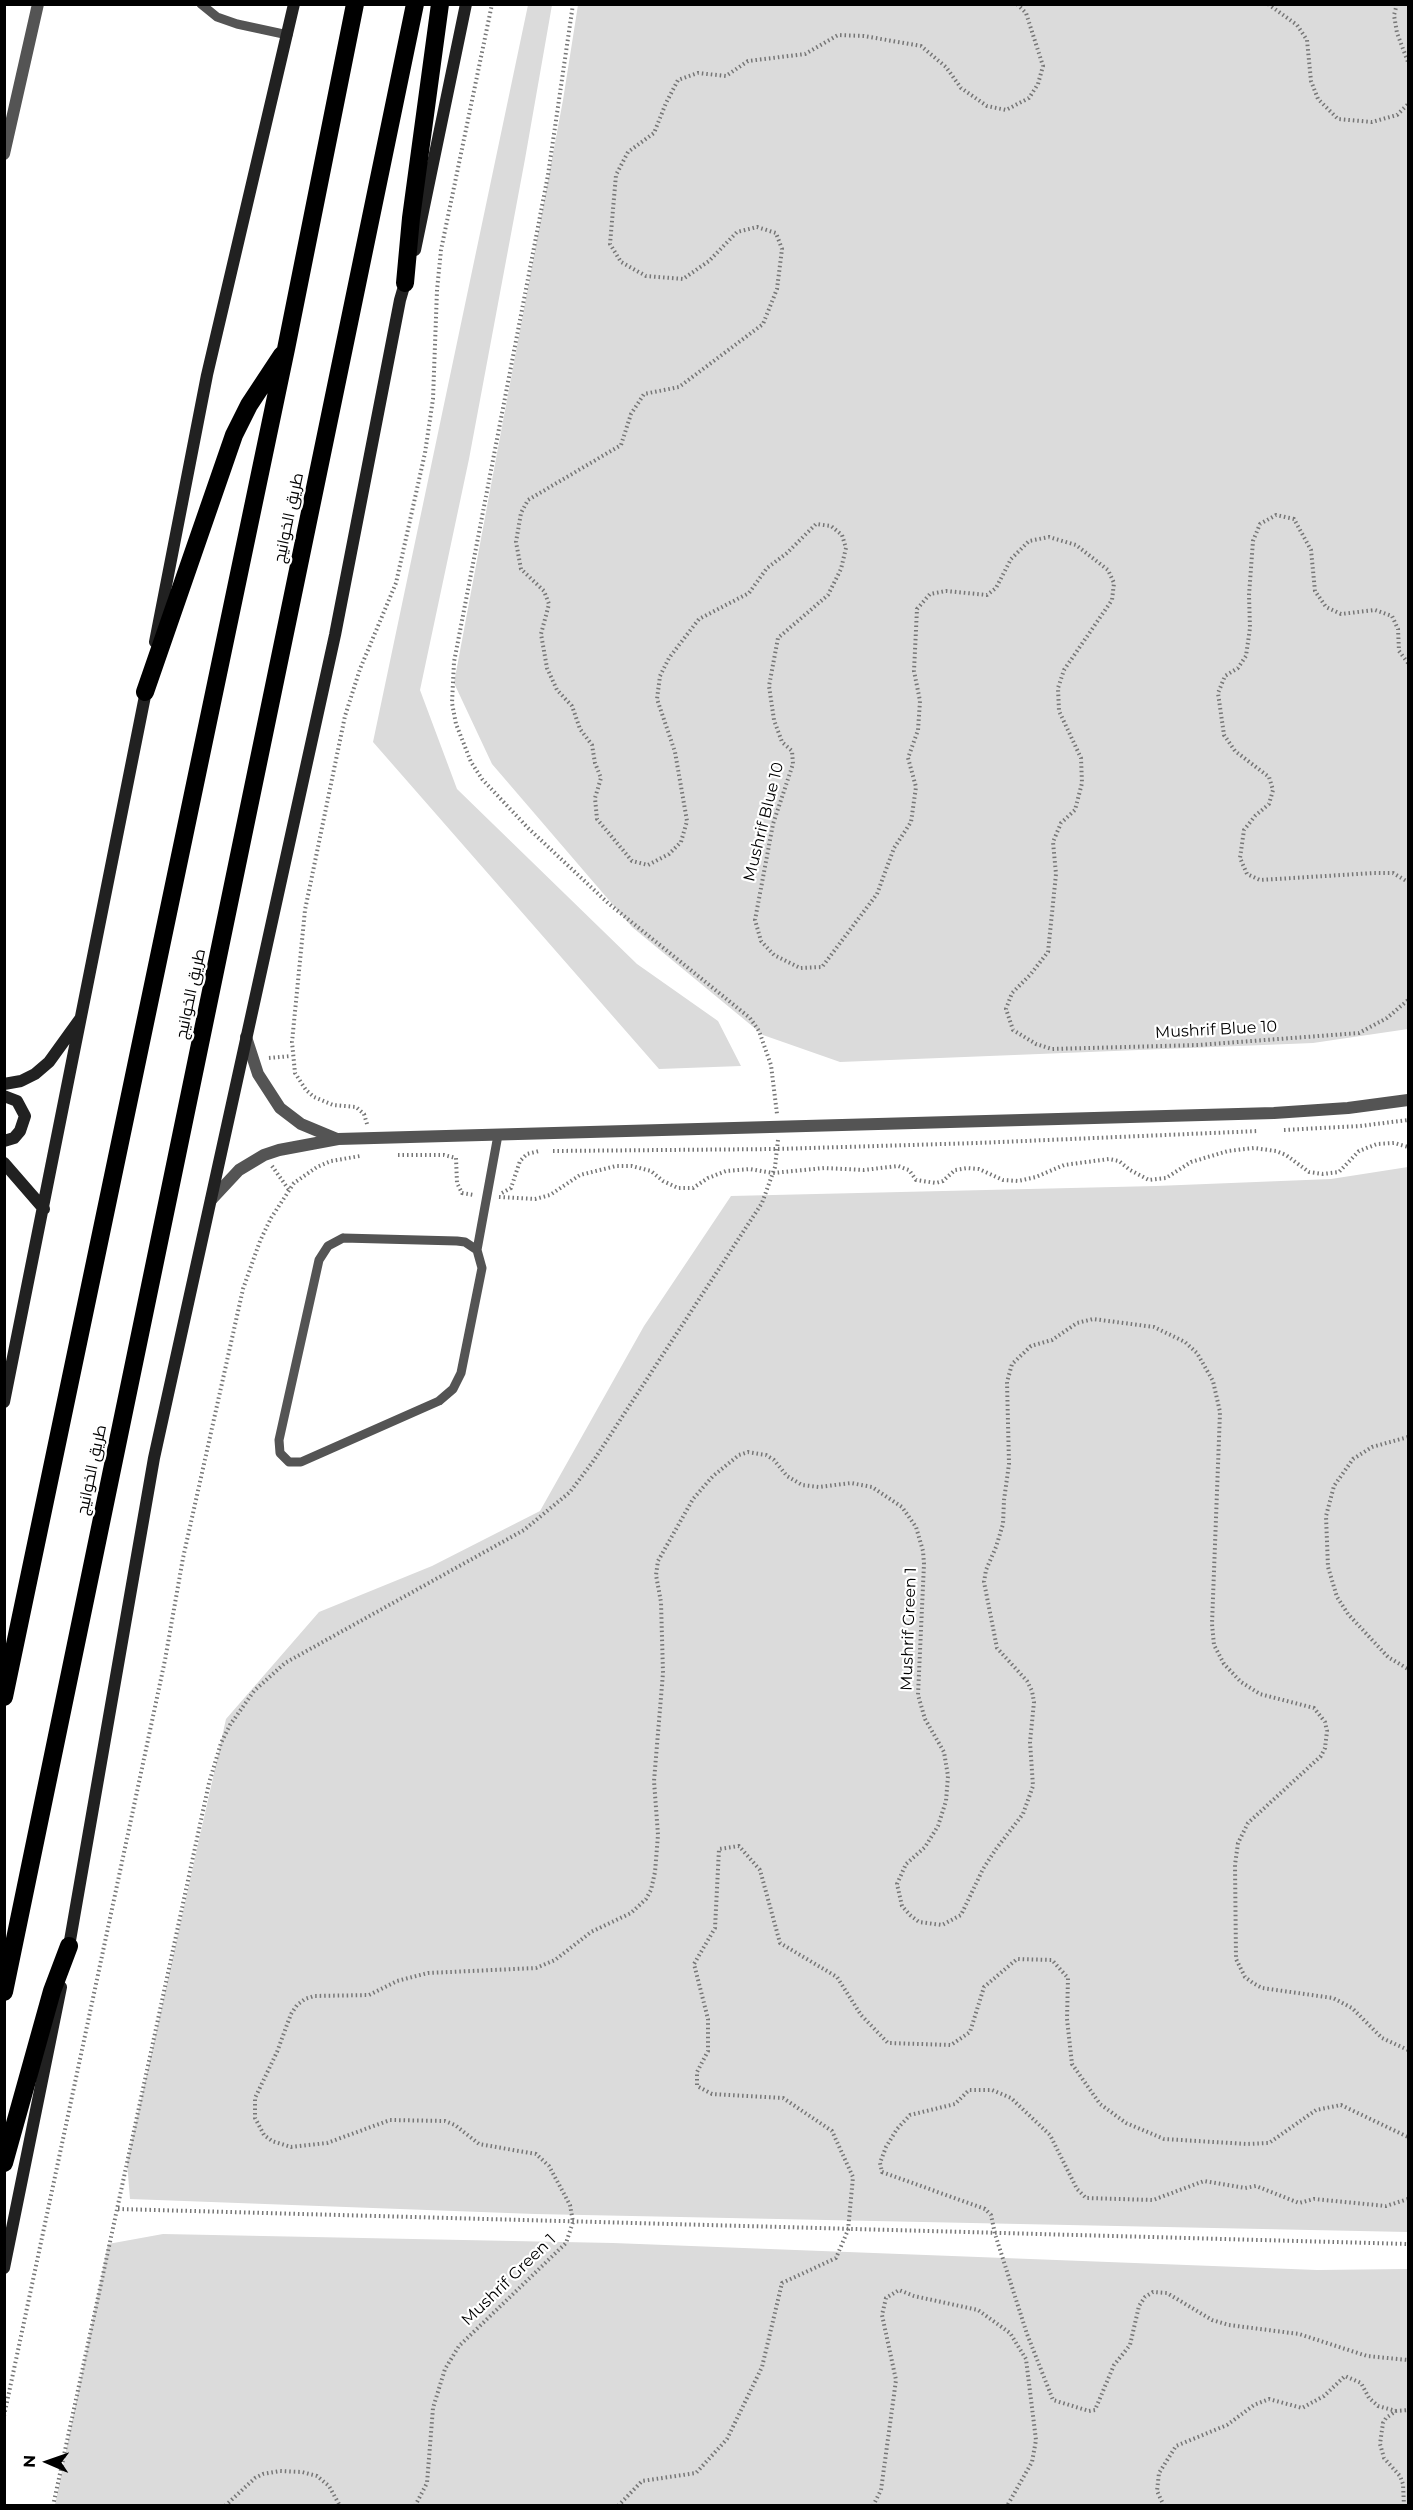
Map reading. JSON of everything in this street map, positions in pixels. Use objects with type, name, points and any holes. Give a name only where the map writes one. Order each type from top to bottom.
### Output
[{"type":"highway","points":[[4,1697],[286,349],[355,4]]},
{"type":"highway","name":"طريق الخوانيج","points":[[4,1992],[415,4]]},
{"type":"highway","points":[[405,283],[411,218],[440,4]]},
{"type":"highway","points":[[145,692],[234,435],[267,376],[286,349]]},
{"type":"highway","points":[[4,2163],[52,1991],[69,1946]]},
{"type":"street","points":[[4,154],[38,4]]},
{"type":"street","points":[[4,1402],[83,1015],[207,375],[294,4]]},
{"type":"street","points":[[4,2268],[69,1946],[141,1527],[335,635],[405,283],[416,245],[466,4]]},
{"type":"street","points":[[4,1084],[28,1078],[49,1062],[83,1015]]},
{"type":"street","points":[[246,1037],[258,1074],[280,1108],[301,1124],[338,1140]]},
{"type":"street","points":[[4,1096],[17,1101],[25,1116],[20,1131],[14,1138],[4,1141]]},
{"type":"street","points":[[211,1200],[239,1170],[264,1155],[279,1150],[338,1140],[1274,1113],[1348,1108],[1408,1100]]},
{"type":"street","points":[[4,1163],[44,1209]]},
{"type":"lane","points":[[201,4],[218,17],[237,24],[288,35]]},
{"type":"lane","points":[[477,1250],[471,1245],[457,1241],[343,1238],[328,1245],[319,1260],[279,1440],[278,1446],[283,1458],[295,1463],[301,1462],[439,1401],[453,1389],[461,1372],[482,1268],[477,1250],[498,1135]]},
{"type":"path","points":[[4,2416],[160,1686],[183,1557],[238,1311],[260,1241],[289,1190],[305,1175],[331,1161],[369,1155],[367,1120],[356,1107],[333,1105],[314,1097],[306,1090],[295,1073],[291,1042],[298,972],[306,902],[345,716],[360,669],[396,583],[425,453],[433,399],[437,290],[441,250],[492,4]]},
{"type":"path","points":[[53,2505],[209,1783],[221,1743],[235,1716],[254,1691],[285,1663],[524,1530],[570,1492],[594,1460],[762,1203],[773,1173],[778,1129],[771,1065],[759,1031],[750,1018],[608,903],[528,828],[482,779],[471,762],[456,724],[452,703],[454,662],[548,175],[573,4]]},
{"type":"path","name":"Mushrif Blue 10","points":[[1017,4],[1026,14],[1043,66],[1038,84],[1029,98],[1006,110],[987,106],[961,88],[946,67],[921,46],[864,36],[838,35],[805,54],[748,62],[726,76],[698,73],[678,80],[654,134],[628,152],[616,175],[610,244],[621,262],[646,276],[683,279],[709,261],[737,232],[757,227],[777,234],[782,249],[777,289],[763,324],[679,387],[644,394],[631,414],[621,445],[528,500],[521,513],[516,542],[521,569],[544,591],[549,604],[541,634],[547,668],[557,690],[572,706],[580,729],[592,745],[595,763],[602,778],[595,798],[597,819],[632,861],[648,865],[669,854],[681,842],[687,821],[675,752],[657,699],[660,676],[669,658],[699,619],[749,592],[767,568],[787,553],[816,524],[831,526],[842,535],[846,548],[841,569],[828,595],[778,638],[769,686],[774,720],[782,742],[792,751],[793,765],[773,824],[755,920],[760,941],[774,955],[800,968],[822,967],[877,894],[894,848],[911,822],[916,787],[908,758],[918,730],[920,701],[914,671],[917,609],[930,594],[946,591],[987,595],[996,588],[1011,559],[1029,541],[1049,537],[1076,545],[1108,570],[1114,583],[1112,600],[1064,670],[1058,688],[1059,711],[1081,758],[1082,783],[1075,810],[1062,823],[1053,842],[1056,874],[1048,952],[1012,993],[1006,1009],[1013,1030],[1036,1044],[1052,1049],[1198,1045],[1359,1033],[1387,1018],[1408,1000]]},
{"type":"path","points":[[1268,4],[1297,25],[1307,40],[1311,81],[1318,99],[1338,119],[1372,122],[1397,115],[1408,104]]},
{"type":"path","points":[[1397,4],[1394,15],[1397,33],[1408,62]]},
{"type":"path","points":[[1408,663],[1398,651],[1398,629],[1392,616],[1376,610],[1341,614],[1326,607],[1315,591],[1311,550],[1294,519],[1276,515],[1260,524],[1253,541],[1249,595],[1250,628],[1246,656],[1238,668],[1225,676],[1218,693],[1224,735],[1235,751],[1269,777],[1273,790],[1269,804],[1244,830],[1240,858],[1247,874],[1260,880],[1393,873],[1408,882]]},
{"type":"path","points":[[1279,1130],[1360,1126],[1408,1120]]},
{"type":"path","points":[[486,1197],[511,1188],[520,1161],[527,1154],[537,1151],[777,1149],[1267,1131]]},
{"type":"path","points":[[391,1155],[444,1155],[456,1158],[457,1183],[462,1193],[486,1197],[535,1199],[550,1195],[580,1175],[616,1166],[633,1166],[651,1171],[663,1181],[678,1188],[693,1188],[708,1178],[726,1171],[750,1169],[773,1173],[824,1168],[864,1170],[898,1166],[909,1170],[916,1179],[936,1183],[944,1181],[955,1170],[967,1168],[979,1169],[1003,1180],[1018,1181],[1036,1178],[1064,1165],[1109,1159],[1119,1161],[1149,1180],[1166,1178],[1204,1157],[1228,1151],[1254,1148],[1275,1151],[1286,1155],[1309,1172],[1323,1174],[1339,1172],[1359,1151],[1377,1144],[1394,1143],[1408,1147]]},
{"type":"path","points":[[264,1155],[289,1190]]},
{"type":"path","name":"Mushrif Green 1","points":[[416,2505],[427,2483],[433,2408],[445,2369],[459,2346],[566,2243],[573,2222],[570,2205],[543,2159],[528,2151],[479,2144],[455,2125],[445,2121],[390,2120],[376,2123],[340,2139],[314,2146],[291,2147],[272,2142],[258,2127],[255,2118],[255,2098],[277,2052],[291,2014],[297,2005],[314,1996],[369,1995],[396,1981],[417,1975],[536,1968],[555,1960],[591,1932],[631,1913],[646,1899],[651,1890],[655,1872],[658,1835],[654,1781],[663,1673],[661,1602],[656,1575],[658,1561],[684,1513],[698,1494],[731,1459],[748,1452],[766,1455],[774,1460],[787,1476],[801,1485],[819,1487],[851,1483],[872,1487],[902,1507],[916,1527],[924,1564],[918,1695],[925,1719],[944,1752],[948,1776],[946,1801],[938,1826],[925,1847],[906,1864],[897,1884],[898,1895],[903,1906],[919,1922],[942,1924],[961,1915],[983,1869],[1023,1814],[1033,1786],[1030,1742],[1034,1702],[1032,1691],[1027,1681],[998,1648],[984,1582],[986,1570],[1001,1536],[1003,1524],[1009,1464],[1007,1382],[1012,1364],[1023,1351],[1031,1346],[1052,1340],[1084,1320],[1093,1319],[1154,1327],[1185,1342],[1206,1366],[1216,1389],[1220,1412],[1212,1624],[1214,1645],[1224,1664],[1241,1682],[1271,1697],[1314,1708],[1325,1722],[1327,1731],[1327,1739],[1321,1756],[1248,1823],[1238,1843],[1235,1864],[1236,1949],[1239,1968],[1253,1983],[1262,1988],[1323,1996],[1343,2003],[1352,2008],[1382,2038],[1408,2050]]},
{"type":"path","points":[[1408,1437],[1372,1447],[1353,1459],[1334,1486],[1326,1516],[1328,1567],[1337,1597],[1348,1614],[1388,1657],[1408,1669]]},
{"type":"path","points":[[618,2505],[642,2481],[696,2473],[727,2439],[762,2367],[783,2283],[836,2258],[849,2230],[853,2176],[832,2131],[783,2098],[712,2094],[698,2086],[697,2072],[708,2051],[708,2019],[694,1964],[715,1928],[719,1849],[739,1846],[760,1870],[780,1943],[837,1977],[861,2015],[888,2043],[951,2045],[970,2032],[984,1987],[992,1980],[1017,1959],[1052,1960],[1068,1978],[1067,2019],[1072,2064],[1100,2104],[1126,2123],[1164,2139],[1247,2144],[1269,2143],[1316,2110],[1341,2105],[1408,2137]]},
{"type":"path","points":[[1408,2199],[1386,2206],[1314,2199],[1299,2203],[1256,2186],[1245,2188],[1204,2181],[1154,2200],[1086,2198],[1077,2189],[1050,2134],[1011,2098],[992,2090],[969,2090],[955,2104],[910,2115],[897,2129],[880,2163],[882,2172],[985,2209],[991,2215],[1027,2334],[1053,2400],[1089,2411],[1095,2410],[1113,2365],[1130,2345],[1139,2306],[1145,2297],[1153,2292],[1167,2293],[1212,2320],[1229,2325],[1299,2334],[1367,2356],[1408,2360]]},
{"type":"path","points":[[118,2209],[1408,2244]]},
{"type":"path","points":[[873,2505],[881,2490],[896,2380],[882,2315],[886,2298],[899,2290],[914,2296],[978,2310],[1010,2333],[1026,2359],[1036,2440],[1032,2462],[1007,2505]]},
{"type":"path","points":[[1164,2505],[1157,2491],[1159,2473],[1176,2446],[1227,2425],[1254,2404],[1269,2399],[1302,2408],[1324,2396],[1346,2376],[1362,2383],[1369,2398],[1378,2406],[1396,2411],[1408,2410]]},
{"type":"path","points":[[1396,2411],[1383,2423],[1380,2444],[1384,2458],[1400,2476],[1403,2484],[1404,2505]]},
{"type":"path","points":[[225,2505],[255,2478],[280,2471],[302,2472],[317,2476],[329,2486],[340,2505]]},
{"type":"shaded area","points":[[528,5],[552,5],[469,459],[420,690],[457,789],[637,964],[718,1021],[741,1066],[659,1069],[373,742]]},
{"type":"shaded area","points":[[578,5],[1408,5],[1408,1029],[1313,1043],[840,1062],[763,1035],[632,927],[492,764],[454,683],[563,100]]},
{"type":"shaded area","points":[[1408,1167],[1408,2232],[535,2214],[130,2199],[127,2162],[226,1719],[319,1612],[432,1566],[540,1511],[644,1326],[731,1196],[1156,1186],[1331,1179]]},
{"type":"shaded area","points":[[163,2234],[613,2243],[1317,2270],[1408,2269],[1408,2505],[55,2505],[108,2244]]}]
